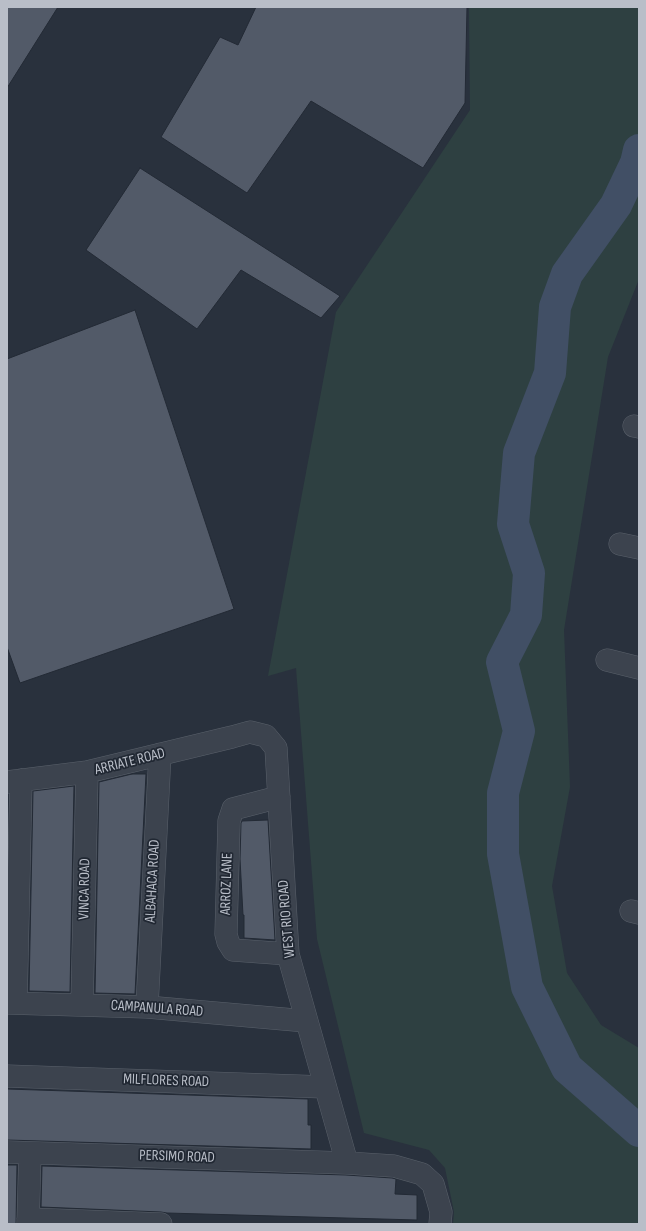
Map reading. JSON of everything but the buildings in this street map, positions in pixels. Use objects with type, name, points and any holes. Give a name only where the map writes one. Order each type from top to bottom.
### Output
[{"type":"street","points":[[607,660],[639,668]]},
{"type":"street","name":"ARRIATE ROAD","points":[[14,781],[87,772],[232,738],[250,732]]},
{"type":"street","name":"WEST RIO ROAD","points":[[250,732],[266,736],[276,748],[288,954],[347,1163]]},
{"type":"street","name":"ALBAHACA ROAD","points":[[147,1007],[160,754]]},
{"type":"street","name":"VINCA ROAD","points":[[82,1005],[87,772]]},
{"type":"street","points":[[11,1003],[14,781]]},
{"type":"street","name":"ARROZ LANE","points":[[279,797],[232,809],[229,821],[226,934],[228,942],[233,950],[288,954]]},
{"type":"street","name":"CAMPANULA ROAD","points":[[11,1003],[147,1007],[306,1021]]},
{"type":"street","name":"MILFLORES ROAD","points":[[7,1076],[325,1087]]},
{"type":"street","name":"PERSIMO ROAD","points":[[7,1152],[347,1163],[394,1166],[422,1174],[433,1184],[441,1212],[440,1224]]},
{"type":"street","points":[[30,1153],[28,1221],[161,1224]]},
{"type":"shaded area","points":[[469,7],[639,7],[639,279],[608,357],[564,630],[570,787],[552,886],[567,973],[601,1025],[639,1048],[639,1224],[453,1224],[454,1212],[445,1168],[429,1150],[364,1133],[317,939],[296,668],[268,676],[336,312],[470,110]]},
{"type":"waterway","points":[[639,150],[636,163],[616,205],[567,274],[555,307],[550,373],[519,453],[513,524],[529,573],[526,615],[502,662],[519,731],[503,793],[503,854],[527,987],[567,1068],[639,1131]]}]
